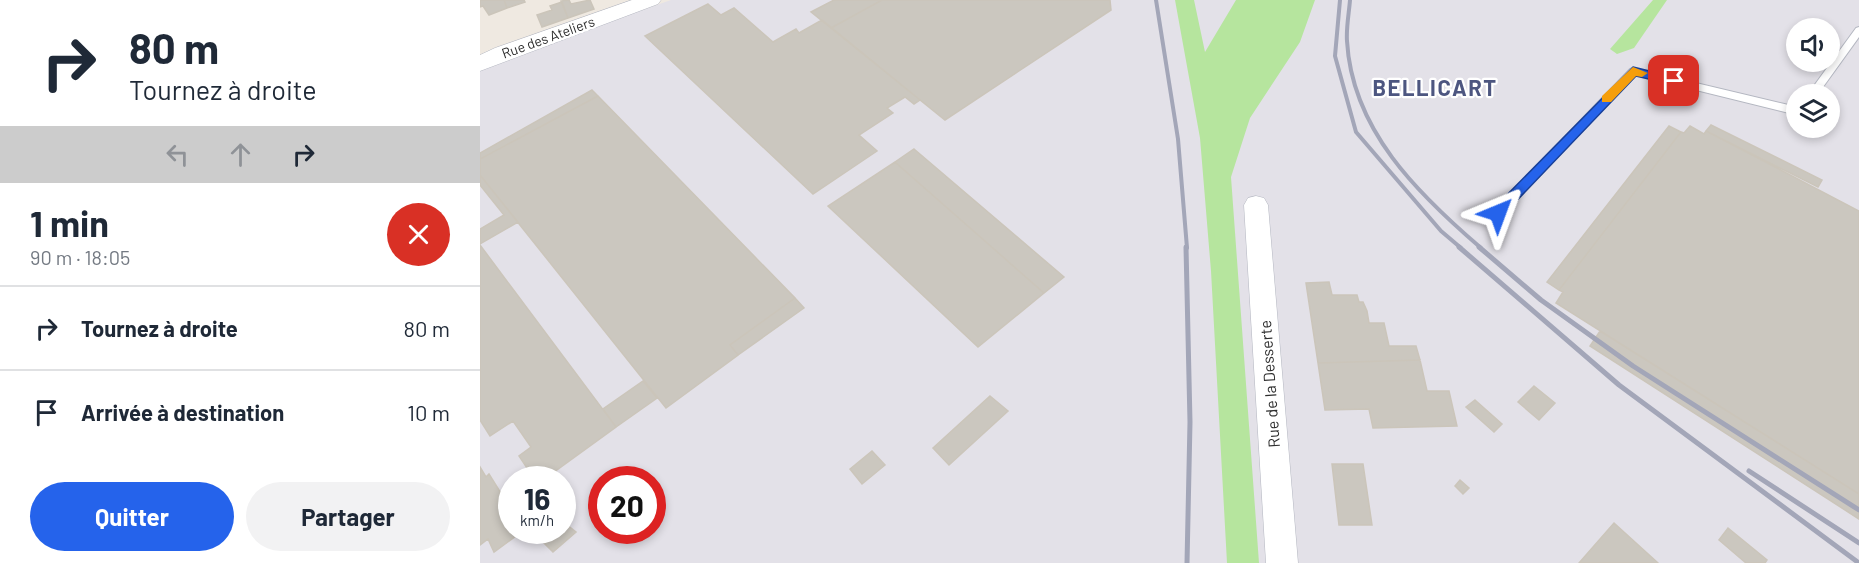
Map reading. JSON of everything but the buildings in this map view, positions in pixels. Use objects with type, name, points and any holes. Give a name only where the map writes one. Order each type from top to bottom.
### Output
[{"type":"street","name":"Rue des Ateliers","points":[[480,64],[502,53],[651,0]]},
{"type":"street","name":"Rue de la Desserte","points":[[1256,205],[1282,563]]},
{"type":"lane","points":[[1820,84],[1859,30]]},
{"type":"lane","points":[[1498,213],[1633,71],[1786,108]]},
{"type":"shaded area","points":[[671,0],[1859,0],[1859,563],[480,563],[480,71],[508,57]]},
{"type":"green space","points":[[1175,0],[1194,0],[1205,52],[1236,0],[1315,0],[1300,42],[1250,118],[1231,177],[1259,563],[1227,563],[1211,271],[1200,138]]},
{"type":"green space","points":[[1653,0],[1667,0],[1634,48],[1617,54],[1610,49]]},
{"type":"railway","points":[[1156,0],[1178,139],[1187,248]]},
{"type":"railway","points":[[1340,0],[1335,56],[1356,132],[1441,231],[1461,248]]},
{"type":"railway","points":[[1350,0],[1347,36],[1352,73],[1361,103],[1375,131],[1392,158],[1412,182],[1481,248]]},
{"type":"railway","points":[[1186,247],[1190,422],[1187,563]]},
{"type":"railway","points":[[1459,247],[1619,385],[1859,563]]},
{"type":"railway","points":[[1479,247],[1541,300],[1633,366],[1859,510]]},
{"type":"railway","points":[[1749,471],[1859,543]]},
{"type":"slow traffic","points":[[1607,99],[1633,71],[1642,73]]},
{"type":"district","name":"BELLICART","points":[[1435,87]]},
{"type":"route","points":[[1498,213],[1633,71],[1674,81]]}]
